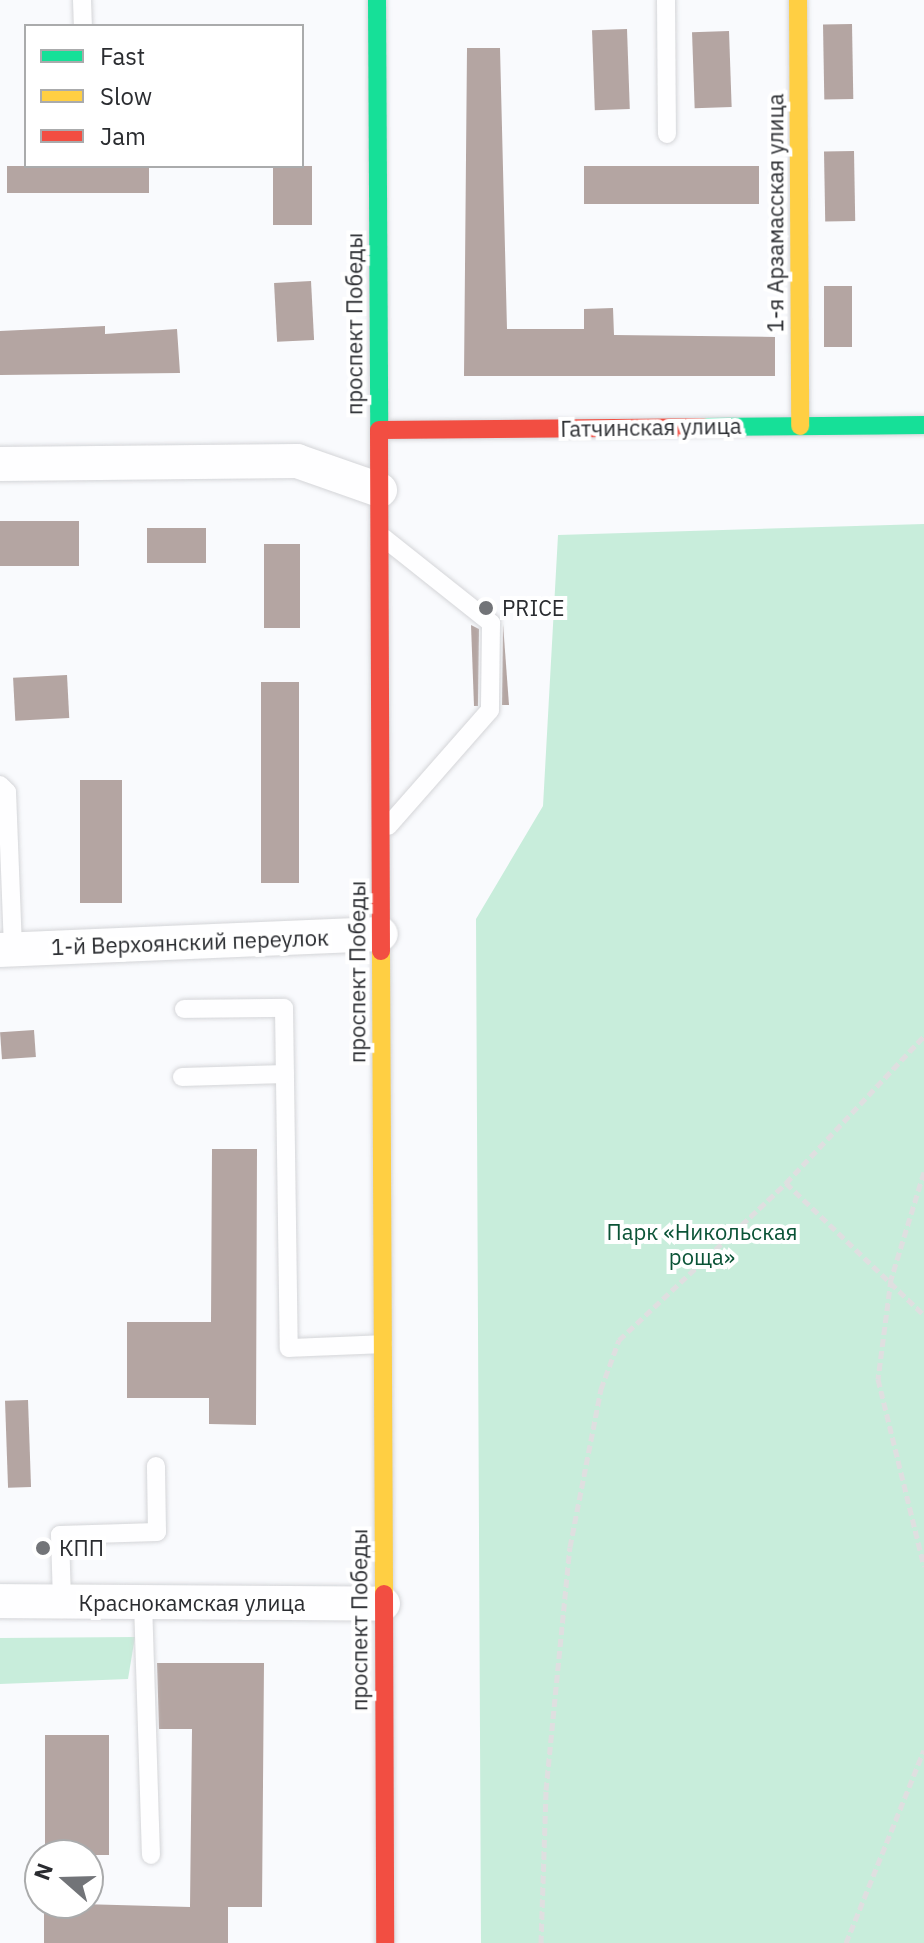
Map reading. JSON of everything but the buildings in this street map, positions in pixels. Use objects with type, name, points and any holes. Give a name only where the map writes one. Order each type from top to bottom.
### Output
[{"type":"main road","name":"проспект Победы","points":[[377,0],[385,1943]]},
{"type":"main road","name":"1-я Арзамасская улица","points":[[798,0],[800,426]]},
{"type":"main road","name":"Гатчинская улица","points":[[379,430],[924,425]]},
{"type":"street","points":[[0,464],[297,461],[380,490]]},
{"type":"street","name":"1-й Верхоянский переулок","points":[[6,950],[381,934]]},
{"type":"street","name":"Краснокамская улица","points":[[0,1601],[383,1604]]},
{"type":"lane","points":[[82,0],[83,24]]},
{"type":"lane","points":[[666,0],[667,134]]},
{"type":"lane","points":[[380,834],[490,710],[491,623],[381,535]]},
{"type":"lane","points":[[0,785],[7,792],[6,950]]},
{"type":"lane","points":[[184,1009],[284,1008],[289,1348],[383,1344]]},
{"type":"lane","points":[[182,1077],[285,1074]]},
{"type":"lane","points":[[62,1602],[60,1535],[157,1532],[156,1466]]},
{"type":"lane","points":[[143,1602],[151,1855]]},
{"type":"path","points":[[541,1943],[546,1790],[570,1547],[601,1389],[619,1340],[786,1183],[924,1036]]},
{"type":"path","points":[[924,1172],[891,1279],[878,1379],[924,1566]]},
{"type":"path","points":[[786,1183],[891,1279],[924,1315]]},
{"type":"path","points":[[846,1943],[924,1750]]},
{"type":"green space","name":"Парк «Никольская роща»","points":[[924,524],[924,1943],[481,1943],[476,919],[543,806],[558,535]]},
{"type":"green space","points":[[135,1637],[128,1679],[0,1684],[0,1638]]},
{"type":"traffic: fast","points":[[377,0],[379,432]]},
{"type":"traffic: fast","points":[[704,427],[924,425]]},
{"type":"traffic: slow","points":[[798,0],[800,426]]},
{"type":"traffic: slow","points":[[381,951],[384,1594]]},
{"type":"traffic: jam","points":[[379,430],[704,427]]},
{"type":"traffic: jam","points":[[379,432],[381,951]]},
{"type":"traffic: jam","points":[[384,1594],[385,1943]]},
{"type":"place","name":"PRICE","points":[[486,608]]},
{"type":"place","name":"КПП","points":[[43,1548]]}]
